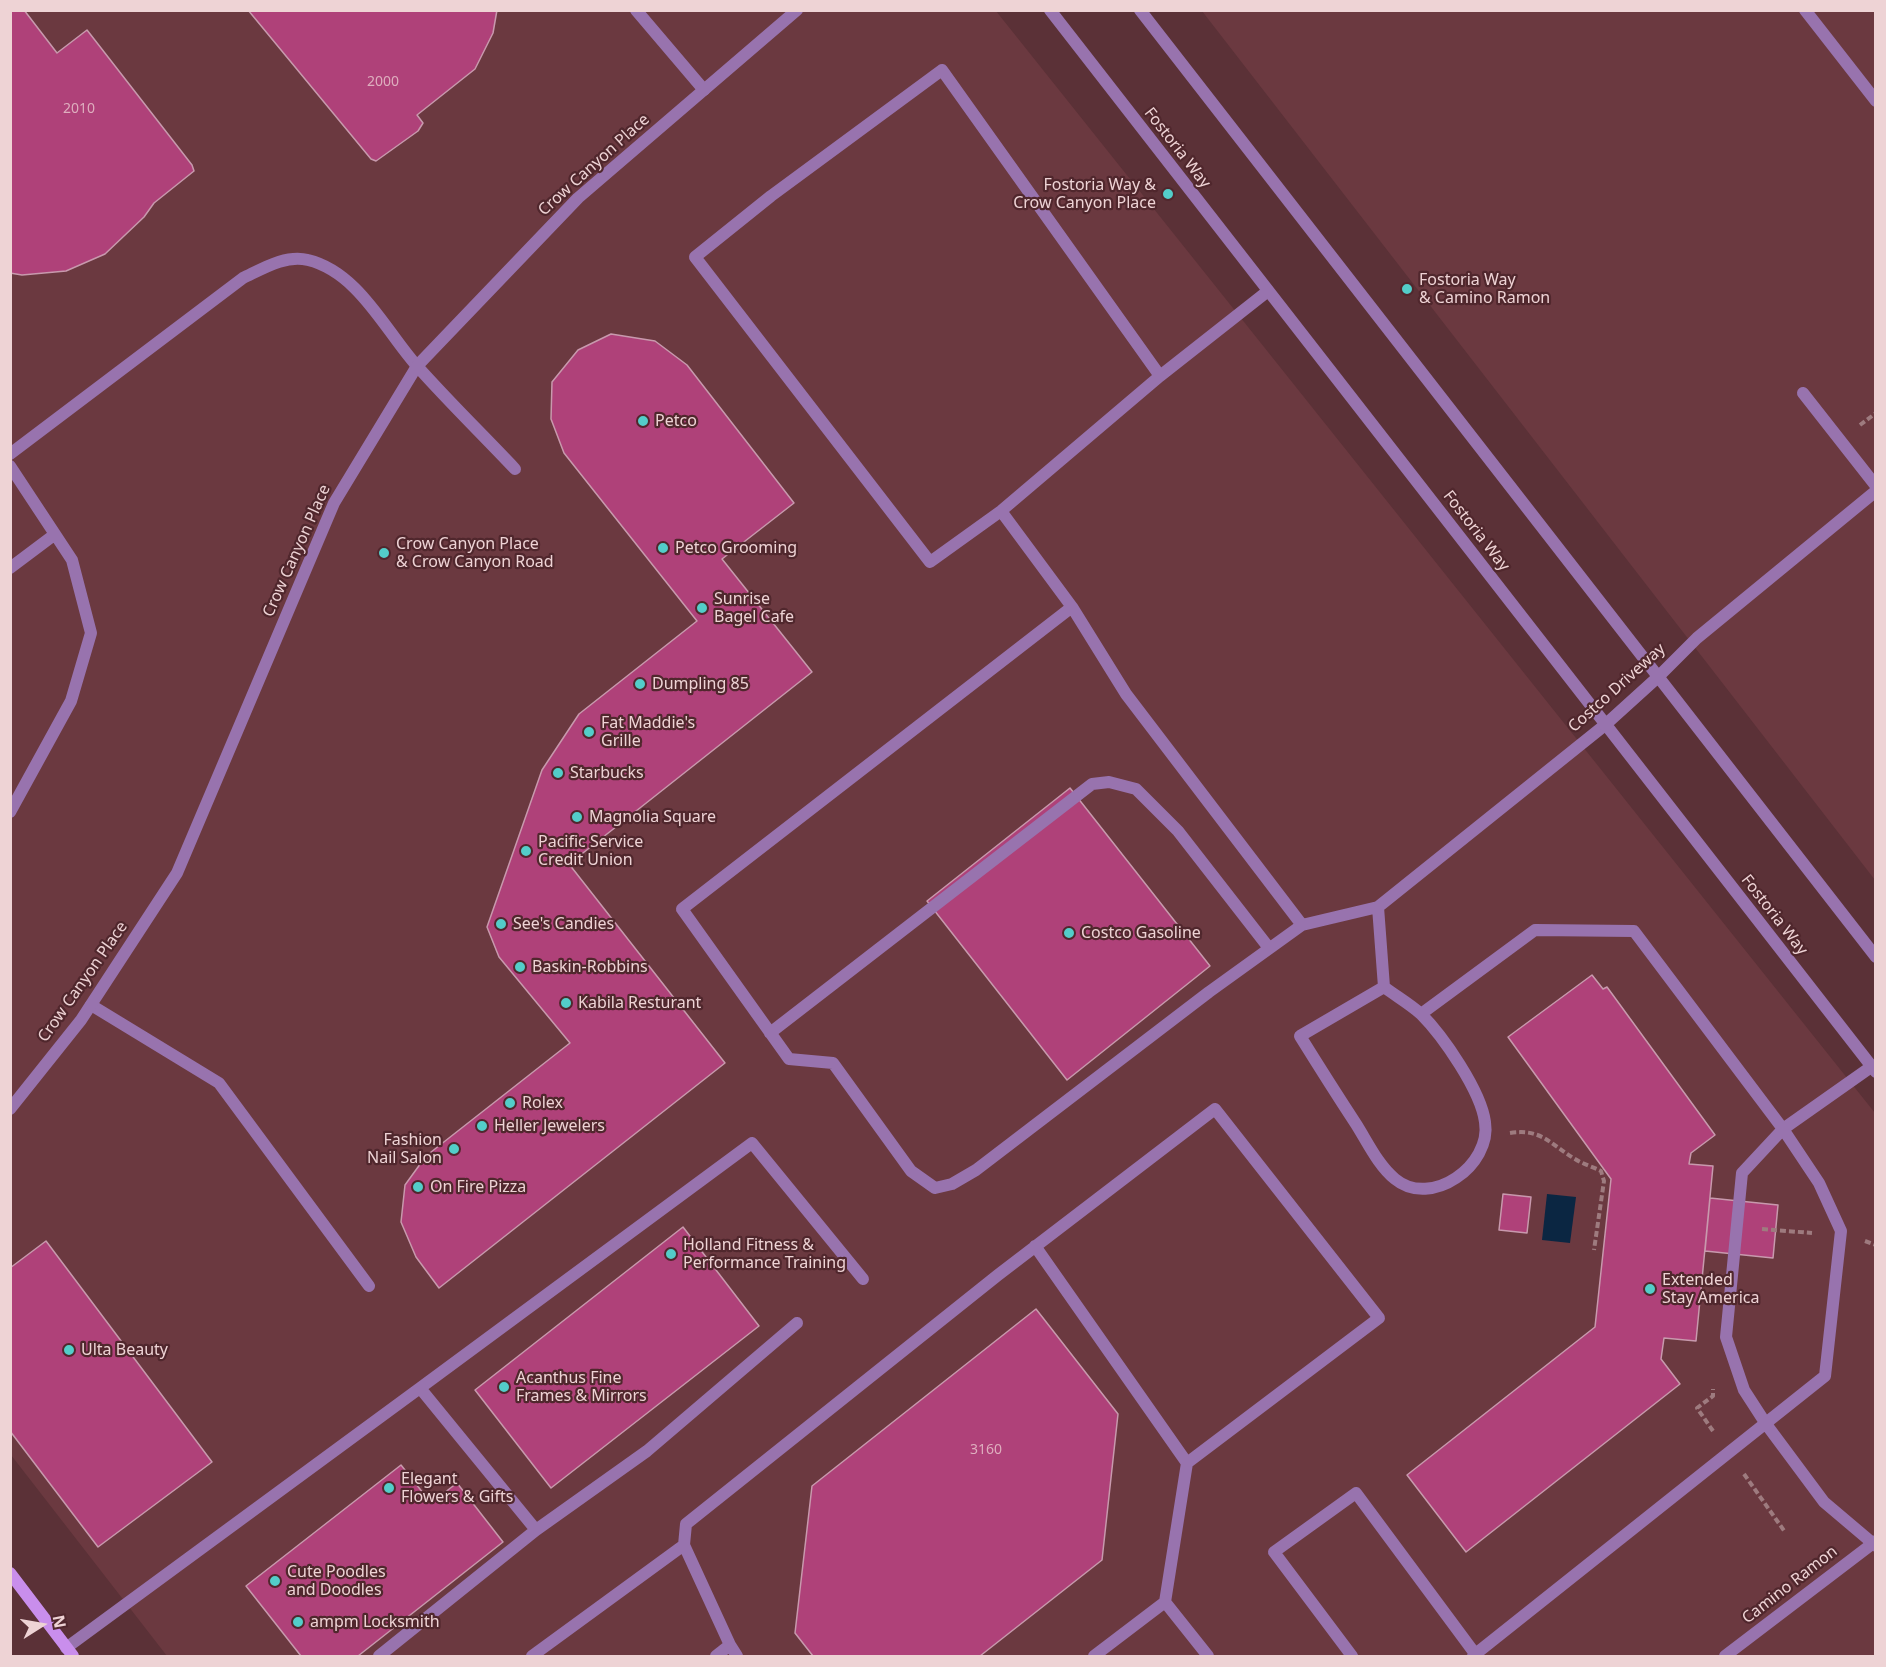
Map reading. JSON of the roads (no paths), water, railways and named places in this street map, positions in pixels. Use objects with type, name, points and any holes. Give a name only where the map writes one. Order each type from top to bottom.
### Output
[{"type":"main road","points":[[10,1573],[70,1652]]},
{"type":"street","points":[[636,10],[704,90]]},
{"type":"street","name":"Crow Canyon Place","points":[[10,1109],[90,1005],[177,873],[334,503],[417,366],[578,198],[798,10]]},
{"type":"street","name":"Fostoria Way","points":[[1050,10],[1873,1070]]},
{"type":"street","points":[[1140,10],[1875,957]]},
{"type":"street","points":[[1805,10],[1875,101]]},
{"type":"street","points":[[1160,376],[942,70],[771,196],[695,257],[930,562],[1001,511],[1160,376],[1268,291]]},
{"type":"street","points":[[10,454],[243,278],[283,260],[306,259],[332,268],[357,291],[417,366],[516,469]]},
{"type":"street","points":[[1803,393],[1875,488]]},
{"type":"street","points":[[10,466],[72,560],[91,633],[71,701],[10,812]]},
{"type":"street","name":"Costco Driveway","points":[[1378,907],[1605,725],[1697,638],[1875,488]]},
{"type":"street","points":[[1001,511],[1072,607],[1126,694],[1302,924]]},
{"type":"street","points":[[10,568],[54,535]]},
{"type":"street","points":[[1072,607],[682,909],[789,1059],[833,1063],[911,1171],[935,1188],[952,1184],[976,1170],[1302,924],[1378,907],[1384,987],[1421,1014],[1476,1089],[1486,1123],[1485,1137],[1462,1175],[1439,1186],[1421,1190],[1397,1181],[1379,1163],[1300,1036],[1384,987]]},
{"type":"street","points":[[770,1033],[1092,784],[1109,782],[1136,789],[1178,831],[1269,948]]},
{"type":"street","points":[[1352,1656],[1274,1552],[1356,1493],[1475,1656],[1824,1376],[1841,1231],[1819,1183],[1783,1129],[1634,932],[1535,930],[1421,1014]]},
{"type":"street","points":[[90,1005],[219,1083],[369,1286]]},
{"type":"street","points":[[1873,1070],[1783,1129],[1742,1173],[1726,1337],[1744,1390],[1766,1424],[1824,1502],[1874,1543]]},
{"type":"street","points":[[716,1656],[733,1651],[684,1545],[686,1524],[1035,1246],[1215,1109],[1379,1318],[1187,1463],[1165,1602],[1094,1656]]},
{"type":"street","points":[[70,1652],[420,1388],[752,1143],[863,1279]]},
{"type":"street","points":[[1035,1246],[1187,1463]]},
{"type":"street","points":[[379,1656],[536,1530],[647,1451],[797,1323]]},
{"type":"street","points":[[420,1388],[536,1530]]},
{"type":"street","name":"Camino Ramon","points":[[1725,1656],[1874,1543]]},
{"type":"street","points":[[532,1656],[684,1545]]},
{"type":"street","points":[[1165,1602],[1208,1656]]},
{"type":"water","points":[[1547,1194],[1576,1197],[1570,1243],[1542,1240]]},
{"type":"place","name":"Fostoria Way & Crow Canyon Place","points":[[1168,194]]},
{"type":"place","name":"Fostoria Way & Camino Ramon","points":[[1407,289]]},
{"type":"place","name":"Petco","points":[[643,421]]},
{"type":"place","name":"Petco Grooming","points":[[663,548]]},
{"type":"place","name":"Crow Canyon Place & Crow Canyon Road","points":[[384,553]]},
{"type":"place","name":"Sunrise Bagel Cafe","points":[[702,608]]},
{"type":"place","name":"Dumpling 85","points":[[640,684]]},
{"type":"place","name":"Fat Maddie's Grille","points":[[589,732]]},
{"type":"place","name":"Starbucks","points":[[558,773]]},
{"type":"place","name":"Magnolia Square","points":[[577,817]]},
{"type":"place","name":"Pacific Service Credit Union","points":[[526,851]]},
{"type":"place","name":"See's Candies","points":[[501,924]]},
{"type":"place","name":"Costco Gasoline","points":[[1069,933]]},
{"type":"place","name":"Baskin-Robbins","points":[[520,967]]},
{"type":"place","name":"Kabila Resturant","points":[[566,1003]]},
{"type":"place","name":"Rolex","points":[[510,1103]]},
{"type":"place","name":"Heller Jewelers","points":[[482,1126]]},
{"type":"place","name":"Fashion Nail Salon","points":[[454,1149]]},
{"type":"place","name":"On Fire Pizza","points":[[418,1187]]},
{"type":"place","name":"Holland Fitness & Performance Training","points":[[671,1254]]},
{"type":"place","name":"Extended Stay America","points":[[1650,1289]]},
{"type":"place","name":"Ulta Beauty","points":[[69,1350]]},
{"type":"place","name":"Acanthus Fine Frames & Mirrors","points":[[504,1387]]},
{"type":"place","name":"Elegant Flowers & Gifts","points":[[389,1488]]},
{"type":"place","name":"Cute Poodles and Doodles","points":[[275,1581]]},
{"type":"place","name":"ampm Locksmith","points":[[298,1622]]}]
